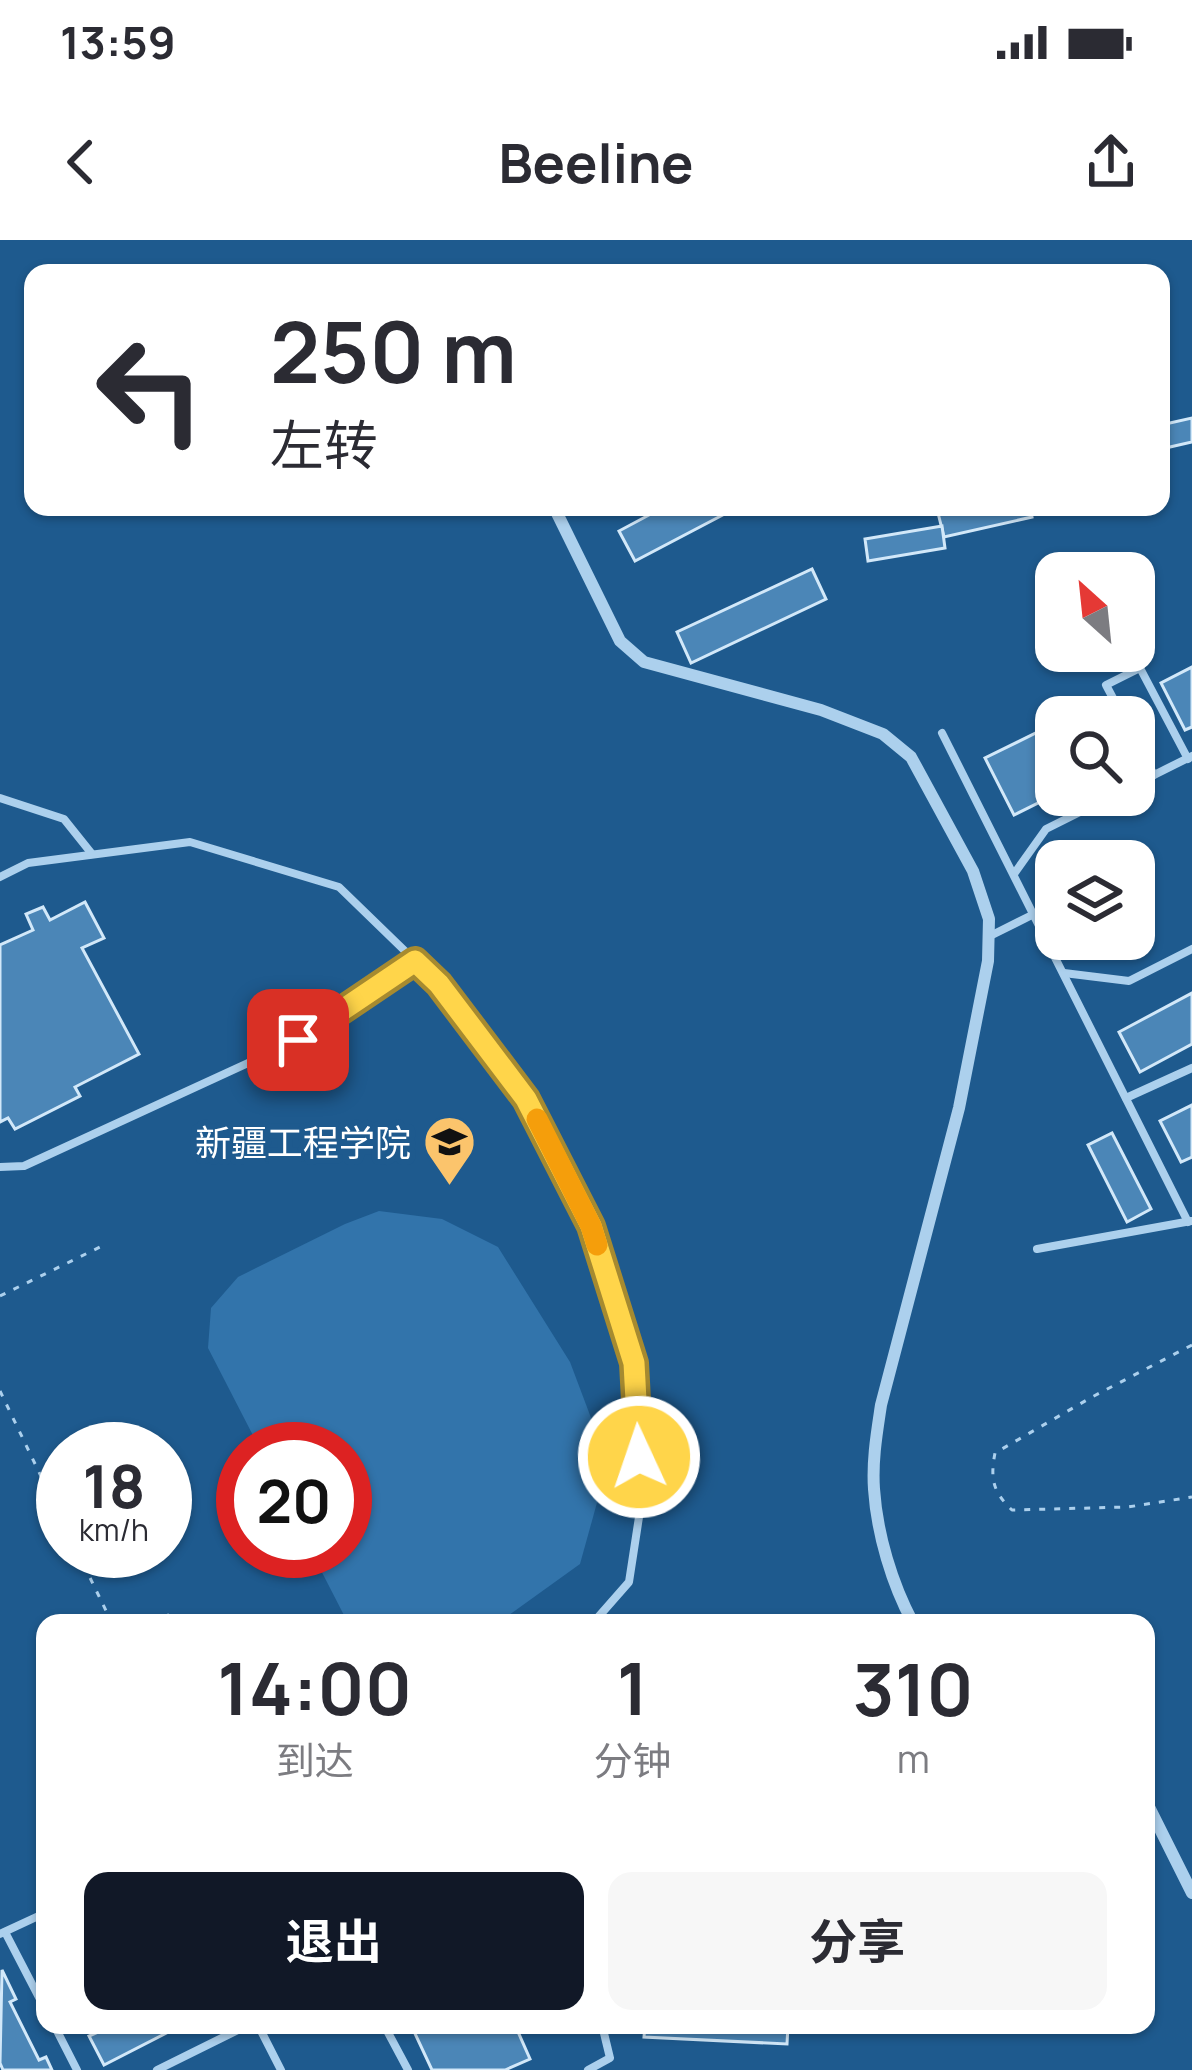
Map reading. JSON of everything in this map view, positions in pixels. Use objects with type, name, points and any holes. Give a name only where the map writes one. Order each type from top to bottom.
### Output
[{"type":"street","points":[[558,516],[620,641],[644,662],[821,710],[883,734],[911,757],[973,871],[989,919],[988,961],[959,1108],[881,1405],[874,1450],[874,1491],[886,1552],[908,1614]]},
{"type":"street","points":[[1155,1819],[1192,1893]]},
{"type":"lane","points":[[1111,696],[1106,686],[1140,668],[1190,757],[1155,775]]},
{"type":"lane","points":[[942,733],[1190,1221],[1037,1250]]},
{"type":"lane","points":[[0,799],[64,819],[92,855]]},
{"type":"lane","points":[[1013,874],[1046,829],[1072,816]]},
{"type":"lane","points":[[0,877],[28,863],[190,842],[339,887],[439,984],[526,1099],[591,1226],[634,1363],[641,1504],[629,1582],[601,1614]]},
{"type":"lane","points":[[988,936],[1034,914]]},
{"type":"lane","points":[[1064,973],[1129,981],[1192,950]]},
{"type":"lane","points":[[0,1167],[23,1166],[298,1040],[415,961]]},
{"type":"lane","points":[[1126,1098],[1192,1069]]},
{"type":"lane","points":[[36,1917],[2,1933],[36,1992]]},
{"type":"lane","points":[[59,2034],[77,2070]]},
{"type":"lane","points":[[157,2070],[230,2034]]},
{"type":"lane","points":[[263,2034],[281,2070]]},
{"type":"lane","points":[[389,2034],[408,2070]]},
{"type":"lane","points":[[588,2070],[610,2058],[604,2034]]},
{"type":"path","points":[[0,1296],[102,1246]]},
{"type":"path","points":[[1192,1346],[1129,1376],[995,1454],[991,1473],[999,1497],[1012,1510],[1128,1507],[1192,1497]]},
{"type":"path","points":[[0,1391],[36,1466]]},
{"type":"path","points":[[90,1578],[108,1614]]},
{"type":"shaded area","points":[[379,1211],[442,1219],[498,1247],[570,1362],[608,1463],[580,1564],[511,1614],[343,1614],[325,1578],[372,1578],[372,1422],[246,1422],[208,1348],[211,1308],[238,1277]]},
{"type":"building","points":[[1192,418],[1192,442],[1170,447],[1170,423]]},
{"type":"building","points":[[647,516],[721,516],[635,561],[619,531]]},
{"type":"building","points":[[939,516],[1032,516],[1032,517],[944,537]]},
{"type":"building","points":[[942,526],[945,548],[868,561],[865,539]]},
{"type":"building","points":[[812,569],[826,599],[691,663],[677,632]]},
{"type":"building","points":[[1192,667],[1192,727],[1185,730],[1161,683]]},
{"type":"building","points":[[1035,733],[1035,804],[1014,815],[985,758]]},
{"type":"building","points":[[85,902],[104,938],[82,948],[139,1054],[75,1087],[80,1096],[15,1129],[8,1118],[0,1122],[0,945],[33,930],[26,914],[43,907],[50,920]]},
{"type":"building","points":[[1192,993],[1192,1044],[1140,1072],[1119,1032]]},
{"type":"building","points":[[1192,1105],[1192,1157],[1181,1162],[1160,1121]]},
{"type":"building","points":[[1112,1133],[1151,1209],[1127,1222],[1088,1145]]},
{"type":"building","points":[[2,1970],[16,1999],[10,2002],[39,2060],[46,2057],[52,2070],[3,2070]]},
{"type":"building","points":[[94,2034],[164,2034],[104,2065],[89,2036]]},
{"type":"building","points":[[415,2034],[519,2034],[530,2059],[505,2070],[432,2070]]},
{"type":"building","points":[[644,2034],[788,2034],[787,2044]]},
{"type":"slow traffic","points":[[537,1119],[597,1245]]},
{"type":"place","name":"新疆工程学院","points":[[450,1188]]},
{"type":"route","points":[[298,1040],[415,961],[439,984],[526,1099],[591,1226],[634,1363],[639,1457]]}]
